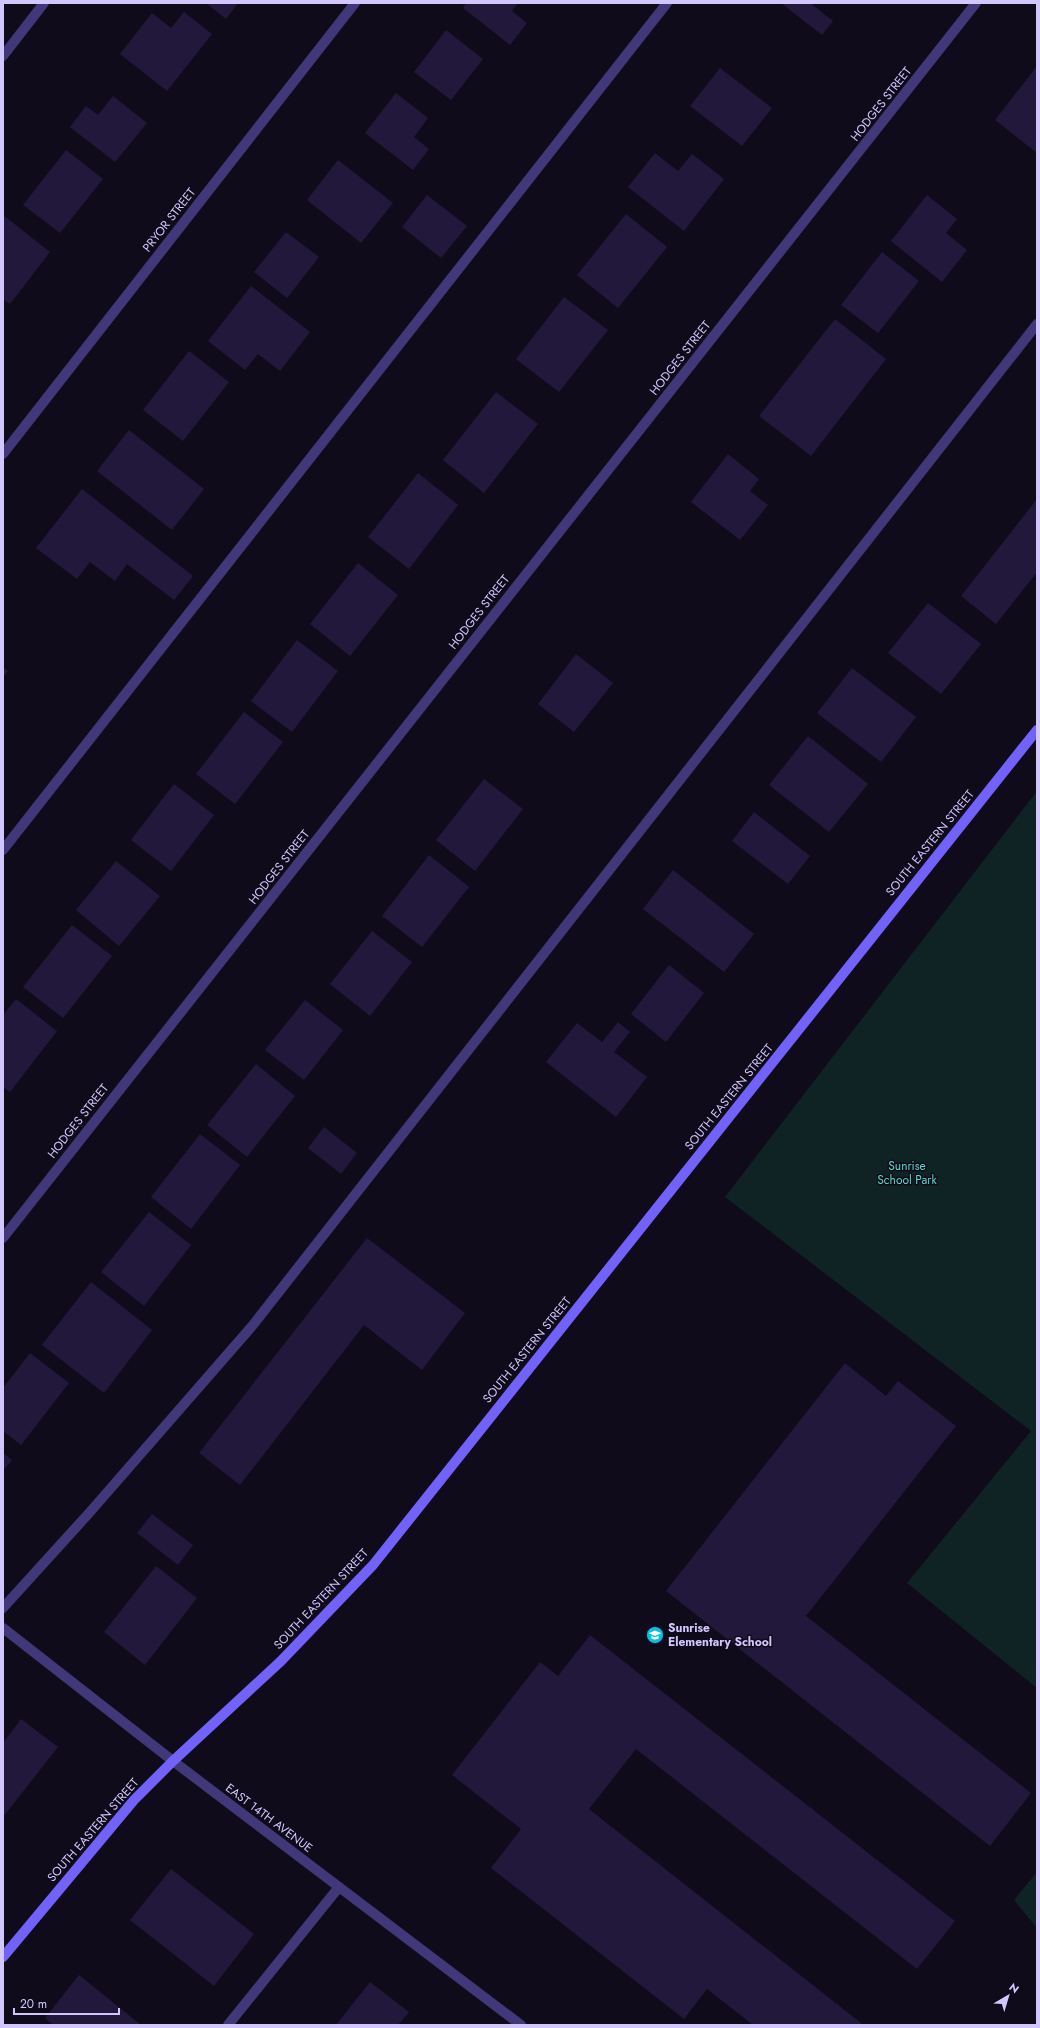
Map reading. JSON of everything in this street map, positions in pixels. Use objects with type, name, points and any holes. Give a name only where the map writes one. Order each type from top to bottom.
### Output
[{"type":"main road","name":"SOUTH EASTERN STREET","points":[[3,1957],[134,1800],[173,1761],[281,1661],[373,1565],[1037,730]]},
{"type":"street","points":[[3,56],[44,3]]},
{"type":"street","name":"PRYOR STREET","points":[[3,454],[355,3]]},
{"type":"street","points":[[3,850],[668,3]]},
{"type":"street","name":"HODGES STREET","points":[[3,1238],[976,3]]},
{"type":"street","points":[[3,1608],[90,1512],[253,1325],[1037,324]]},
{"type":"street","name":"EAST 14TH AVENUE","points":[[3,1628],[173,1761],[516,2024]]},
{"type":"street","points":[[228,2025],[339,1887]]},
{"type":"green space","name":"Sunrise School Park","points":[[1037,791],[1037,1688],[907,1583],[1031,1431],[725,1197]]},
{"type":"green space","points":[[1037,1872],[1037,1928],[1014,1900]]},
{"type":"building","points":[[206,3],[238,3],[226,19]]},
{"type":"building","points":[[466,3],[518,3],[512,11],[527,23],[510,45],[463,8]]},
{"type":"building","points":[[781,3],[810,3],[833,21],[822,35]]},
{"type":"building","points":[[184,12],[212,34],[167,91],[120,54],[152,13],[171,28]]},
{"type":"building","points":[[446,30],[483,59],[451,100],[414,72]]},
{"type":"building","points":[[1037,66],[1037,153],[995,120]]},
{"type":"building","points":[[720,68],[772,108],[742,146],[690,106]]},
{"type":"building","points":[[396,93],[428,118],[414,137],[429,149],[413,170],[365,133]]},
{"type":"building","points":[[113,96],[147,123],[115,162],[70,127],[86,106],[98,115]]},
{"type":"building","points":[[66,150],[103,179],[60,233],[23,205]]},
{"type":"building","points":[[655,153],[678,171],[692,154],[724,179],[684,231],[628,187]]},
{"type":"building","points":[[338,160],[393,203],[361,243],[307,200]]},
{"type":"building","points":[[427,195],[467,226],[441,258],[402,227]]},
{"type":"building","points":[[927,195],[957,219],[946,233],[967,250],[942,282],[891,241]]},
{"type":"building","points":[[626,214],[667,247],[618,308],[577,275]]},
{"type":"building","points":[[3,215],[50,252],[10,304],[3,299]]},
{"type":"building","points":[[286,232],[319,257],[287,298],[254,272]]},
{"type":"building","points":[[882,252],[919,281],[878,333],[841,305]]},
{"type":"building","points":[[251,286],[310,332],[280,371],[258,354],[245,370],[208,341]]},
{"type":"building","points":[[564,297],[608,330],[559,392],[516,359]]},
{"type":"building","points":[[835,319],[886,359],[811,456],[759,416]]},
{"type":"building","points":[[189,351],[229,382],[183,441],[143,410]]},
{"type":"building","points":[[496,392],[538,424],[484,493],[443,460]]},
{"type":"building","points":[[129,430],[204,489],[172,530],[97,471]]},
{"type":"building","points":[[728,454],[759,479],[750,491],[768,505],[740,540],[691,502]]},
{"type":"building","points":[[418,473],[458,505],[409,569],[368,537]]},
{"type":"building","points":[[82,489],[193,576],[174,600],[127,564],[115,581],[90,562],[77,579],[36,548]]},
{"type":"building","points":[[1037,499],[1037,572],[996,624],[961,596]]},
{"type":"building","points":[[358,563],[398,595],[350,656],[310,624]]},
{"type":"building","points":[[928,603],[981,644],[941,694],[888,653]]},
{"type":"building","points":[[297,640],[338,671],[292,732],[251,701]]},
{"type":"building","points":[[576,654],[613,683],[574,732],[538,704]]},
{"type":"building","points":[[3,667],[8,671],[3,677]]},
{"type":"building","points":[[852,668],[916,717],[881,762],[817,713]]},
{"type":"building","points":[[244,712],[283,742],[235,804],[196,774]]},
{"type":"building","points":[[808,736],[868,784],[829,832],[769,785]]},
{"type":"building","points":[[484,779],[523,809],[475,871],[436,840]]},
{"type":"building","points":[[174,784],[214,815],[171,871],[131,840]]},
{"type":"building","points":[[754,812],[810,856],[788,884],[732,841]]},
{"type":"building","points":[[429,855],[469,887],[422,947],[382,916]]},
{"type":"building","points":[[116,861],[160,896],[119,946],[76,910]]},
{"type":"building","points":[[673,870],[754,934],[724,972],[643,909]]},
{"type":"building","points":[[72,925],[112,956],[63,1018],[23,987]]},
{"type":"building","points":[[372,931],[412,962],[370,1016],[330,984]]},
{"type":"building","points":[[669,965],[704,993],[666,1042],[631,1014]]},
{"type":"building","points":[[16,999],[57,1031],[10,1092],[3,1087],[3,1015]]},
{"type":"building","points":[[305,1000],[343,1030],[304,1080],[265,1050]]},
{"type":"building","points":[[618,1022],[630,1032],[614,1052],[647,1077],[616,1117],[546,1062],[577,1023],[602,1042]]},
{"type":"building","points":[[256,1064],[295,1096],[247,1157],[207,1125]]},
{"type":"building","points":[[324,1127],[357,1153],[341,1174],[308,1148]]},
{"type":"building","points":[[200,1134],[240,1165],[191,1229],[151,1197]]},
{"type":"building","points":[[149,1212],[191,1245],[144,1306],[101,1272]]},
{"type":"building","points":[[367,1238],[465,1313],[422,1370],[364,1325],[240,1485],[199,1453]]},
{"type":"building","points":[[91,1282],[152,1330],[104,1393],[42,1345]]},
{"type":"building","points":[[30,1353],[69,1383],[21,1445],[3,1431],[3,1388]]},
{"type":"building","points":[[845,1363],[886,1396],[898,1381],[956,1426],[806,1616],[1031,1793],[990,1846],[666,1591]]},
{"type":"building","points":[[3,1453],[12,1460],[3,1471]]},
{"type":"building","points":[[152,1514],[193,1545],[178,1565],[137,1533]]},
{"type":"building","points":[[156,1566],[197,1598],[145,1665],[104,1632]]},
{"type":"building","points":[[590,1635],[955,1921],[917,1969],[636,1749],[589,1809],[861,2023],[860,2025],[753,2025],[707,1989],[684,2019],[491,1868],[521,1829],[452,1775],[540,1662],[558,1676]]},
{"type":"building","points":[[21,1719],[58,1747],[3,1817],[3,1743]]},
{"type":"building","points":[[171,1869],[254,1934],[214,1986],[130,1920]]},
{"type":"building","points":[[79,1975],[141,2025],[53,2025],[45,2018]]},
{"type":"building","points":[[370,1982],[409,2012],[398,2025],[336,2025]]},
{"type":"place","name":"Sunrise Elementary School","points":[[655,1635]]}]
